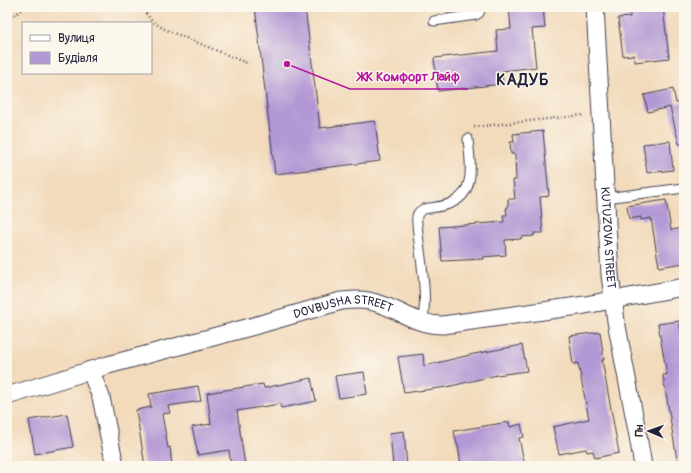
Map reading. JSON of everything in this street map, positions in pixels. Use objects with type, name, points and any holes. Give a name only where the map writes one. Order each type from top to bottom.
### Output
[{"type":"street","name":"KUTUZOVA STREET","points":[[595,7],[612,299],[643,466]]},
{"type":"street","name":"DOVBUSHA STREET","points":[[7,396],[90,370],[341,301],[370,301],[381,304],[422,323],[435,325],[466,323],[684,287]]},
{"type":"street","points":[[90,370],[101,398],[115,466]]},
{"type":"lane","points":[[434,21],[476,15],[481,7]]},
{"type":"lane","points":[[422,323],[425,309],[425,297],[416,218],[420,210],[446,205],[457,201],[467,189],[471,169],[468,140]]},
{"type":"lane","points":[[605,198],[684,188]]},
{"type":"path","points":[[7,18],[13,16],[26,7]]},
{"type":"path","points":[[141,7],[151,20],[162,28],[249,64]]},
{"type":"path","points":[[468,140],[468,130],[473,128],[601,113]]},
{"type":"building","points":[[255,7],[305,7],[320,128],[375,121],[380,161],[275,174]]},
{"type":"building","points":[[509,7],[543,7],[545,28],[532,29],[536,67],[502,71],[503,84],[438,91],[434,58],[498,51],[496,30],[511,29]]},
{"type":"building","points":[[629,7],[663,7],[669,58],[635,62],[634,55],[623,56],[618,18],[630,17]]},
{"type":"building","points":[[673,89],[676,103],[684,102],[684,144],[679,144],[670,107],[648,112],[644,95]]},
{"type":"building","points":[[543,131],[549,196],[540,197],[543,233],[534,233],[534,236],[521,237],[521,239],[505,240],[506,255],[483,257],[484,259],[442,261],[439,227],[504,222],[503,215],[507,215],[506,208],[508,208],[508,199],[515,199],[513,180],[516,180],[515,154],[511,154],[510,142],[514,142],[513,134]]},
{"type":"building","points":[[670,141],[673,170],[647,173],[643,144]]},
{"type":"building","points":[[666,200],[671,230],[683,228],[684,263],[659,267],[651,218],[641,220],[641,217],[629,219],[627,206]]},
{"type":"building","points":[[679,321],[684,349],[684,459],[677,460],[663,375],[667,375],[658,324]]},
{"type":"building","points":[[600,332],[604,360],[602,360],[619,453],[595,458],[593,451],[587,452],[586,449],[559,454],[553,427],[589,419],[578,363],[573,364],[569,336]]},
{"type":"building","points":[[522,345],[527,371],[497,375],[447,387],[404,393],[398,357],[423,354],[424,366],[474,354]]},
{"type":"building","points":[[364,372],[367,394],[339,398],[335,376]]},
{"type":"building","points":[[311,378],[316,401],[281,408],[280,404],[237,411],[245,466],[231,466],[229,450],[198,455],[192,427],[211,424],[207,393],[263,384],[264,388]]},
{"type":"building","points":[[198,386],[201,401],[168,406],[170,413],[162,414],[168,448],[170,447],[172,466],[145,466],[136,410],[151,407],[149,394]]},
{"type":"building","points":[[67,414],[73,447],[35,454],[29,420]]},
{"type":"building","points":[[509,422],[510,427],[521,424],[524,437],[519,438],[525,466],[461,466],[454,431]]},
{"type":"building","points":[[404,431],[407,466],[393,466],[390,433]]},
{"type":"place","name":"ЖК Комфорт Лайф","points":[[287,64]]},
{"type":"district","name":"КАДУБ","points":[[523,79]]}]
